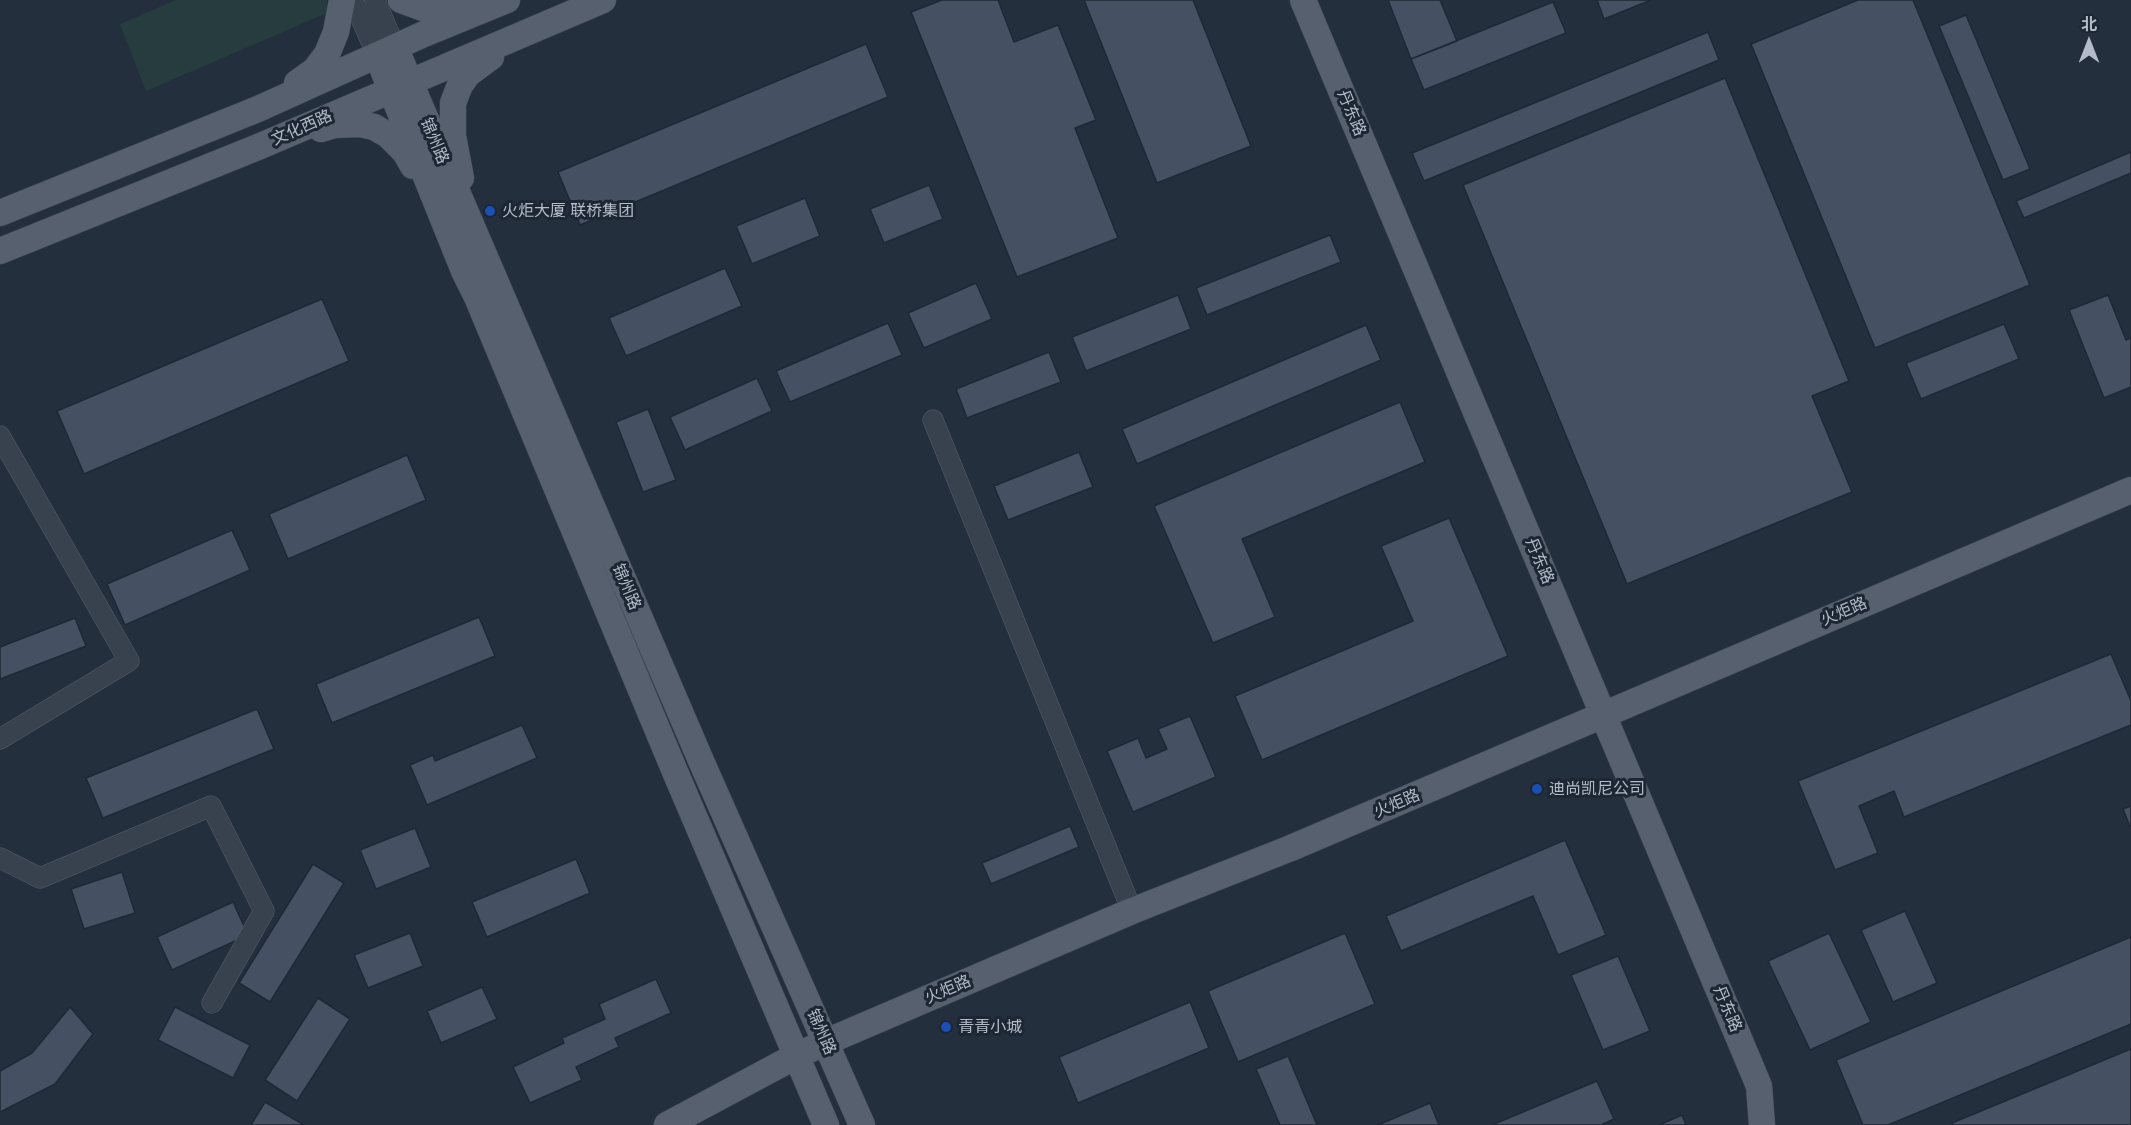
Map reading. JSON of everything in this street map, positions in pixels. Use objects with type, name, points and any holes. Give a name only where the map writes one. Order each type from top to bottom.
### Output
[{"type":"main road","points":[[258,109],[315,70],[327,54],[336,32],[342,0]]},
{"type":"main road","points":[[400,0],[426,9],[443,11],[463,9],[500,0]]},
{"type":"main road","points":[[0,213],[258,109],[386,51],[507,0]]},
{"type":"main road","name":"文化西路","points":[[0,251],[258,147],[603,0]]},
{"type":"main road","name":"丹东路","points":[[1303,0],[1759,1086],[1762,1125]]},
{"type":"main road","points":[[457,220],[453,103],[460,85],[468,74],[532,30]]},
{"type":"main road","name":"锦州路","points":[[386,51],[457,220],[702,763],[862,1125]]},
{"type":"main road","points":[[258,147],[334,125],[360,124],[374,127],[388,135],[405,152],[457,220]]},
{"type":"main road","name":"锦州路","points":[[457,220],[464,271],[477,297],[676,774],[826,1125]]},
{"type":"main road","name":"火炬路","points":[[667,1125],[826,1042],[1132,911],[1292,848],[2131,490]]},
{"type":"street","points":[[353,0],[386,51]]},
{"type":"street","points":[[375,0],[386,51]]},
{"type":"street","points":[[933,420],[1132,911]]},
{"type":"street","points":[[0,436],[129,662],[0,739]]},
{"type":"street","points":[[0,858],[40,878],[212,806],[264,911],[212,1003]]},
{"type":"green space","points":[[176,0],[327,0],[327,13],[146,91],[120,24]]},
{"type":"building","points":[[942,0],[998,0],[1014,42],[1058,25],[1096,120],[1075,128],[1118,238],[1017,277],[911,12]]},
{"type":"building","points":[[1084,0],[1193,0],[1251,146],[1157,183]]},
{"type":"building","points":[[1388,0],[1440,0],[1457,41],[1411,59]]},
{"type":"building","points":[[1597,0],[1651,0],[1604,19]]},
{"type":"building","points":[[1858,0],[1913,0],[2030,285],[1875,348],[1751,44]]},
{"type":"building","points":[[1553,2],[1566,33],[1424,90],[1411,59]]},
{"type":"building","points":[[1966,15],[2030,169],[2003,180],[1939,26]]},
{"type":"building","points":[[1708,32],[1719,60],[1424,181],[1412,153]]},
{"type":"building","points":[[866,44],[888,97],[580,225],[558,172]]},
{"type":"building","points":[[1725,78],[1849,381],[1812,396],[1852,492],[1627,584],[1463,185]]},
{"type":"building","points":[[2131,152],[2131,173],[2024,218],[2016,201]]},
{"type":"building","points":[[929,185],[943,219],[884,243],[870,209]]},
{"type":"building","points":[[805,198],[820,236],[752,264],[736,226]]},
{"type":"building","points":[[1330,235],[1341,262],[1207,315],[1196,288]]},
{"type":"building","points":[[725,268],[742,306],[626,356],[609,318]]},
{"type":"building","points":[[976,283],[992,319],[924,348],[908,313]]},
{"type":"building","points":[[1178,295],[1191,329],[1086,371],[1072,337]]},
{"type":"building","points":[[2108,295],[2126,340],[2131,338],[2131,387],[2104,398],[2069,310]]},
{"type":"building","points":[[322,299],[349,361],[84,474],[57,411]]},
{"type":"building","points":[[888,323],[902,355],[790,402],[776,371]]},
{"type":"building","points":[[2004,324],[2019,359],[1921,399],[1906,363]]},
{"type":"building","points":[[1366,325],[1381,360],[1137,464],[1122,429]]},
{"type":"building","points":[[1049,352],[1061,382],[967,418],[956,389]]},
{"type":"building","points":[[757,378],[772,411],[685,450],[670,417]]},
{"type":"building","points":[[1400,402],[1425,462],[1242,539],[1275,617],[1213,643],[1154,506]]},
{"type":"building","points":[[648,409],[676,480],[643,492],[616,422]]},
{"type":"building","points":[[1079,452],[1093,487],[1008,520],[994,486]]},
{"type":"building","points":[[407,455],[426,500],[288,559],[269,514]]},
{"type":"building","points":[[1449,518],[1508,656],[1262,760],[1235,696],[1413,621],[1381,546]]},
{"type":"building","points":[[232,530],[250,570],[125,625],[107,584]]},
{"type":"building","points":[[479,617],[495,656],[332,723],[316,684]]},
{"type":"building","points":[[75,618],[86,646],[0,679],[0,647]]},
{"type":"building","points":[[2111,654],[2131,701],[2131,725],[1904,817],[1894,791],[1859,806],[1878,853],[1835,870],[1798,781]]},
{"type":"building","points":[[257,709],[274,749],[103,818],[86,778]]},
{"type":"building","points":[[1190,716],[1216,777],[1133,812],[1107,751],[1138,738],[1146,758],[1167,749],[1158,729]]},
{"type":"building","points":[[522,725],[537,758],[427,805],[410,765],[433,755],[435,761]]},
{"type":"building","points":[[2131,806],[2131,829],[2123,809]]},
{"type":"building","points":[[1070,826],[1079,847],[991,884],[982,863]]},
{"type":"building","points":[[415,828],[431,867],[376,889],[360,850]]},
{"type":"building","points":[[1565,840],[1606,935],[1558,955],[1533,896],[1401,951],[1386,916]]},
{"type":"building","points":[[576,859],[590,893],[487,937],[472,902]]},
{"type":"building","points":[[313,864],[344,883],[270,1002],[239,983]]},
{"type":"building","points":[[122,872],[135,913],[84,929],[71,889]]},
{"type":"building","points":[[233,902],[248,935],[172,970],[157,937]]},
{"type":"building","points":[[1905,911],[1937,983],[1893,1002],[1861,930]]},
{"type":"building","points":[[410,933],[423,966],[368,988],[354,955]]},
{"type":"building","points":[[1345,933],[1375,1004],[1238,1062],[1208,991]]},
{"type":"building","points":[[1829,933],[1871,1022],[1810,1050],[1768,961]]},
{"type":"building","points":[[2131,937],[2131,1024],[1888,1125],[1863,1125],[1836,1060]]},
{"type":"building","points":[[1618,956],[1650,1031],[1603,1050],[1571,975]]},
{"type":"building","points":[[656,979],[671,1013],[615,1038],[619,1047],[576,1067],[582,1080],[530,1103],[513,1067],[564,1043],[562,1038],[605,1019],[599,1004]]},
{"type":"building","points":[[482,987],[497,1019],[441,1043],[427,1011]]},
{"type":"building","points":[[318,998],[350,1019],[297,1101],[265,1080]]},
{"type":"building","points":[[1190,1002],[1209,1048],[1078,1103],[1059,1057]]},
{"type":"building","points":[[70,1007],[93,1034],[55,1084],[0,1112],[0,1071],[32,1053]]},
{"type":"building","points":[[175,1007],[250,1045],[233,1078],[158,1040]]},
{"type":"building","points":[[2131,1049],[2131,1125],[1953,1125],[1952,1123]]},
{"type":"building","points":[[1288,1056],[1317,1125],[1280,1125],[1256,1069]]},
{"type":"building","points":[[1597,1081],[1614,1119],[1601,1125],[1492,1125]]},
{"type":"building","points":[[265,1102],[304,1125],[251,1125]]},
{"type":"building","points":[[1430,1103],[1439,1125],[1378,1125]]},
{"type":"building","points":[[1682,1115],[1686,1125],[1659,1125]]},
{"type":"place","name":"火炬大厦 联桥集团","points":[[490,211]]},
{"type":"place","name":"迪尚凯尼公司","points":[[1537,789]]},
{"type":"place","name":"青青小城","points":[[946,1027]]}]
